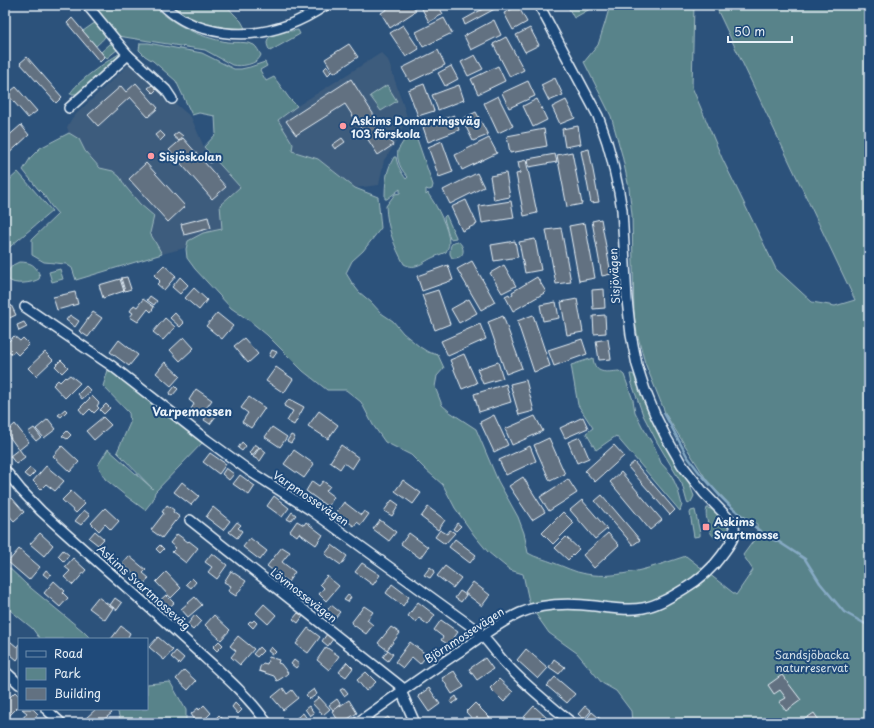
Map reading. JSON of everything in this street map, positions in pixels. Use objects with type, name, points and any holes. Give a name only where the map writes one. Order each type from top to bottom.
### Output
[{"type":"street","points":[[87,5],[128,55],[166,90],[172,99]]},
{"type":"street","points":[[163,5],[193,25],[237,35],[260,33],[288,26],[326,5]]},
{"type":"street","name":"Sisjövägen","points":[[539,5],[598,116],[610,154],[622,210],[627,300],[631,335],[637,366],[645,390],[656,417],[682,465],[704,492],[733,523],[735,533]]},
{"type":"street","points":[[69,108],[128,55]]},
{"type":"street","name":"Varpmossevägen","points":[[25,307],[112,366],[251,472],[312,511],[483,635],[512,670],[572,723]]},
{"type":"street","name":"Askims Svartmosseväg","points":[[5,470],[41,511],[241,692],[268,723]]},
{"type":"street","name":"Lövmossevägen","points":[[190,520],[394,681],[402,690],[415,723]]},
{"type":"street","name":"Björnmossevägen","points":[[357,723],[402,690],[483,635],[506,620],[522,612],[557,604],[577,604],[628,609],[642,608],[658,604],[674,596],[707,573],[720,559],[735,533]]},
{"type":"street","points":[[6,674],[18,683]]},
{"type":"street","points":[[47,710],[61,723]]},
{"type":"shaded area","name":"Askims Domarringsväg 103 förskola","points":[[381,53],[388,60],[407,118],[394,146],[384,160],[379,185],[355,188],[318,159],[292,151],[278,120],[297,106]]},
{"type":"shaded area","name":"Sisjöskolan","points":[[129,64],[191,117],[204,147],[240,187],[222,229],[202,233],[188,241],[185,248],[162,254],[150,233],[154,216],[140,204],[125,186],[120,177],[113,171],[100,168],[85,151],[79,139],[69,133],[67,127],[72,118]]},
{"type":"green space","points":[[90,5],[153,5],[169,19],[187,29],[217,40],[254,45],[261,55],[253,63],[235,66],[205,50],[118,36]]},
{"type":"green space","points":[[171,5],[226,5],[241,21],[246,30],[213,27],[185,15]]},
{"type":"green space","points":[[567,5],[597,5],[574,18]]},
{"type":"green space","name":"Sandsjöbacka naturreservat","points":[[610,5],[694,5],[692,87],[722,158],[776,269],[812,302],[835,306],[855,300],[715,5],[869,5],[869,723],[632,723],[631,711],[616,691],[602,683],[577,653],[549,633],[530,606],[523,574],[510,570],[488,552],[455,508],[443,485],[411,455],[385,442],[373,425],[361,402],[346,390],[327,390],[303,371],[267,335],[231,308],[195,269],[187,258],[186,249],[188,241],[203,233],[222,229],[220,205],[240,187],[204,147],[216,134],[215,116],[199,113],[192,115],[176,81],[139,50],[140,43],[148,43],[202,53],[234,69],[250,67],[265,62],[267,66],[260,70],[266,81],[274,77],[289,98],[297,106],[278,120],[293,144],[292,151],[318,159],[355,188],[378,197],[381,228],[363,251],[352,261],[346,273],[359,292],[381,313],[393,321],[403,333],[420,347],[428,352],[438,355],[444,368],[437,376],[435,387],[442,405],[476,429],[498,481],[518,517],[524,533],[528,553],[577,572],[598,575],[624,574],[686,556],[736,595],[753,570],[743,555],[757,536],[757,524],[737,512],[708,482],[666,415],[645,363],[637,333],[634,316],[632,215],[629,188],[622,155],[611,116],[584,62],[598,45]]},
{"type":"green space","points":[[97,23],[105,35],[103,40],[96,46],[83,31]]},
{"type":"green space","points":[[298,30],[300,34],[270,51],[267,45],[267,40],[270,37],[275,34]]},
{"type":"green space","points":[[110,44],[114,44],[118,49],[107,58],[101,52]]},
{"type":"green space","points":[[119,54],[116,60],[77,94],[70,94],[73,89],[85,78]]},
{"type":"green space","points":[[387,85],[397,101],[381,111],[370,96]]},
{"type":"green space","points":[[410,131],[415,133],[433,185],[432,189],[426,189],[426,195],[428,193],[436,205],[447,231],[449,243],[446,252],[416,266],[408,266],[404,264],[389,229],[386,206],[395,194],[400,193],[400,189],[385,199],[386,177],[394,157],[396,157],[397,163],[406,179],[408,177],[400,165],[398,150]]},
{"type":"green space","points":[[69,133],[79,139],[85,151],[100,168],[113,171],[120,177],[125,186],[140,204],[154,216],[150,233],[162,254],[76,280],[72,268],[66,264],[44,262],[32,255],[32,239],[58,214],[23,170],[31,157],[40,148]]},
{"type":"green space","points":[[18,172],[52,211],[5,251],[5,184]]},
{"type":"green space","points":[[446,215],[456,238],[450,239],[444,219]]},
{"type":"green space","points":[[458,241],[463,250],[462,255],[460,257],[452,258],[450,254],[451,245],[453,242]]},
{"type":"green space","points":[[19,262],[27,263],[35,267],[40,276],[39,279],[32,282],[14,283],[8,279],[8,272],[13,265]]},
{"type":"green space","points":[[60,269],[63,279],[52,282],[49,272]]},
{"type":"green space","points":[[593,358],[596,367],[599,370],[606,372],[619,371],[624,375],[633,400],[635,412],[655,448],[661,463],[671,474],[678,490],[682,505],[680,511],[616,436],[596,450],[586,433],[593,428],[578,405],[571,365]]},
{"type":"green space","points":[[109,367],[205,440],[155,492],[153,500],[145,510],[105,479],[98,465],[108,449],[153,489],[117,452],[130,423],[129,413],[103,386]]},
{"type":"green space","points":[[630,374],[634,375],[654,425],[689,483],[694,496],[688,504],[682,484],[643,415]]},
{"type":"green space","points":[[707,508],[711,509],[724,520],[728,527],[728,535],[717,538],[712,535],[709,529],[706,512]]},
{"type":"green space","points":[[695,510],[700,536],[694,537],[690,513],[691,511]]},
{"type":"green space","points":[[5,564],[26,584],[90,638],[39,638],[32,628],[5,606]]},
{"type":"green space","points":[[170,682],[186,710],[186,723],[121,723],[117,710],[148,710],[148,684]]},
{"type":"building","points":[[393,5],[412,5],[416,11],[390,28],[381,13]]},
{"type":"building","points":[[424,5],[438,5],[443,14],[429,22],[421,7]]},
{"type":"building","points":[[490,5],[502,5],[465,25],[463,20]]},
{"type":"building","points":[[518,6],[527,22],[513,30],[504,13]]},
{"type":"building","points":[[72,18],[105,57],[100,62],[67,23]]},
{"type":"building","points":[[444,18],[452,33],[423,47],[416,32]]},
{"type":"building","points":[[494,20],[501,35],[471,50],[464,36]]},
{"type":"building","points":[[403,25],[419,49],[406,57],[390,33]]},
{"type":"building","points":[[530,28],[539,45],[525,52],[516,35]]},
{"type":"building","points":[[506,37],[524,70],[510,77],[493,44]]},
{"type":"building","points":[[349,44],[358,57],[334,73],[325,59]]},
{"type":"building","points":[[438,50],[445,65],[410,82],[402,68]]},
{"type":"building","points":[[475,55],[483,69],[468,76],[461,62]]},
{"type":"building","points":[[27,57],[62,97],[56,103],[20,63]]},
{"type":"building","points":[[327,66],[331,72],[328,75],[324,69]]},
{"type":"building","points":[[451,66],[458,79],[445,86],[438,73]]},
{"type":"building","points":[[498,66],[505,81],[478,94],[471,79]]},
{"type":"building","points":[[555,78],[563,95],[549,101],[541,85]]},
{"type":"building","points":[[351,79],[393,145],[378,155],[345,104],[296,135],[286,121]]},
{"type":"building","points":[[528,81],[535,96],[509,108],[502,93]]},
{"type":"building","points":[[5,82],[10,86],[5,94]]},
{"type":"building","points":[[136,83],[158,108],[148,117],[130,97],[98,126],[88,115],[121,86],[126,92]]},
{"type":"building","points":[[424,84],[434,111],[418,116],[408,90]]},
{"type":"building","points":[[152,85],[157,89],[153,93],[148,88]]},
{"type":"building","points":[[459,85],[464,100],[438,110],[432,95]]},
{"type":"building","points":[[16,87],[37,111],[28,118],[7,94]]},
{"type":"building","points":[[498,96],[513,126],[498,133],[484,103]]},
{"type":"building","points":[[537,99],[547,120],[533,127],[523,106]]},
{"type":"building","points":[[566,100],[575,118],[560,124],[552,107]]},
{"type":"building","points":[[476,112],[488,135],[473,141],[462,119]]},
{"type":"building","points":[[454,115],[459,130],[428,142],[423,127]]},
{"type":"building","points":[[21,125],[29,135],[5,157],[5,139]]},
{"type":"building","points":[[578,126],[581,144],[565,147],[562,129]]},
{"type":"building","points":[[544,129],[547,146],[510,153],[507,136]]},
{"type":"building","points":[[160,131],[165,136],[160,141],[155,135]]},
{"type":"building","points":[[178,132],[183,136],[179,141],[173,136]]},
{"type":"building","points":[[183,138],[226,187],[212,199],[169,150]]},
{"type":"building","points":[[342,138],[345,142],[335,149],[332,145]]},
{"type":"building","points":[[489,138],[497,153],[462,170],[455,155]]},
{"type":"building","points":[[442,141],[453,172],[439,177],[428,147]]},
{"type":"building","points":[[589,149],[599,202],[591,203],[581,151]]},
{"type":"building","points":[[572,152],[582,204],[567,207],[557,155]]},
{"type":"building","points":[[555,154],[557,162],[529,167],[528,159]]},
{"type":"building","points":[[210,156],[214,160],[210,163],[207,159]]},
{"type":"building","points":[[526,160],[537,213],[524,216],[516,174],[520,173],[518,162]]},
{"type":"building","points":[[146,163],[185,206],[168,222],[129,179]]},
{"type":"building","points":[[477,173],[484,187],[450,204],[443,190]]},
{"type":"building","points":[[506,173],[510,197],[494,200],[490,176]]},
{"type":"building","points":[[466,200],[477,224],[462,231],[451,207]]},
{"type":"building","points":[[511,201],[514,218],[482,223],[479,206]]},
{"type":"building","points":[[208,217],[211,228],[184,235],[181,224]]},
{"type":"building","points":[[601,219],[611,274],[602,276],[592,221]]},
{"type":"building","points":[[585,223],[595,278],[579,281],[569,226]]},
{"type":"building","points":[[561,228],[571,282],[556,284],[546,230]]},
{"type":"building","points":[[535,239],[541,270],[525,273],[519,242]]},
{"type":"building","points":[[515,241],[518,257],[494,261],[491,245]]},
{"type":"building","points":[[472,261],[495,302],[481,310],[457,269]]},
{"type":"building","points":[[164,265],[176,276],[164,290],[157,284],[160,281],[154,275]]},
{"type":"building","points":[[448,265],[453,280],[422,291],[417,276]]},
{"type":"building","points":[[504,265],[516,286],[502,293],[490,273]]},
{"type":"building","points":[[127,277],[131,289],[125,291],[121,278]]},
{"type":"building","points":[[180,277],[188,285],[180,294],[172,287]]},
{"type":"building","points":[[537,277],[546,292],[513,311],[505,296],[509,294],[510,296],[513,294],[512,292]]},
{"type":"building","points":[[120,279],[124,291],[103,298],[99,285]]},
{"type":"building","points":[[194,288],[207,300],[199,310],[185,298]]},
{"type":"building","points":[[604,289],[605,308],[593,309],[592,290]]},
{"type":"building","points":[[438,290],[450,324],[435,330],[422,295]]},
{"type":"building","points":[[75,292],[78,304],[57,310],[53,297]]},
{"type":"building","points":[[150,296],[157,301],[154,305],[147,300]]},
{"type":"building","points":[[143,299],[154,307],[151,312],[148,309],[138,322],[130,317],[133,313],[130,311],[134,305],[137,307]]},
{"type":"building","points":[[469,299],[477,313],[459,323],[451,309]]},
{"type":"building","points":[[577,299],[583,332],[567,335],[561,302]]},
{"type":"building","points":[[556,302],[559,318],[543,321],[540,305]]},
{"type":"building","points":[[11,305],[16,315],[5,320],[5,307]]},
{"type":"building","points":[[93,312],[102,318],[88,337],[79,331]]},
{"type":"building","points":[[175,313],[184,323],[180,327],[170,318]]},
{"type":"building","points":[[217,313],[233,326],[222,339],[206,326]]},
{"type":"building","points":[[70,315],[79,321],[75,327],[66,320]]},
{"type":"building","points":[[533,315],[550,366],[534,372],[517,321]]},
{"type":"building","points":[[605,315],[606,333],[594,334],[593,316]]},
{"type":"building","points":[[503,316],[522,368],[506,374],[488,322]]},
{"type":"building","points":[[165,318],[175,327],[163,340],[153,332]]},
{"type":"building","points":[[24,322],[27,327],[19,331],[17,325]]},
{"type":"building","points":[[480,324],[486,339],[448,356],[441,341]]},
{"type":"building","points":[[14,336],[20,341],[23,338],[29,344],[18,355],[14,351],[12,354],[5,348],[5,345]]},
{"type":"building","points":[[184,337],[194,348],[180,361],[170,350]]},
{"type":"building","points":[[244,338],[258,354],[248,363],[234,346]]},
{"type":"building","points":[[582,339],[587,354],[554,366],[548,350]]},
{"type":"building","points":[[608,339],[611,359],[599,360],[596,341]]},
{"type":"building","points":[[119,340],[138,355],[129,366],[110,352]]},
{"type":"building","points":[[272,350],[277,352],[273,358],[269,356]]},
{"type":"building","points":[[45,352],[53,360],[36,376],[28,368]]},
{"type":"building","points":[[464,354],[477,383],[462,389],[450,360]]},
{"type":"building","points":[[61,360],[68,367],[62,373],[55,366]]},
{"type":"building","points":[[165,362],[180,376],[171,386],[156,373]]},
{"type":"building","points":[[498,362],[503,378],[483,384],[477,369]]},
{"type":"building","points":[[276,367],[293,379],[284,393],[266,381]]},
{"type":"building","points":[[70,375],[80,383],[65,398],[53,385],[58,380],[60,382],[65,377],[66,378]]},
{"type":"building","points":[[526,380],[534,411],[519,415],[510,384]]},
{"type":"building","points":[[506,384],[511,402],[479,412],[474,394]]},
{"type":"building","points":[[86,386],[91,391],[82,399],[78,394]]},
{"type":"building","points":[[175,386],[178,389],[172,396],[169,394]]},
{"type":"building","points":[[196,389],[212,400],[201,416],[191,409],[194,404],[189,400]]},
{"type":"building","points":[[92,396],[99,403],[97,406],[99,408],[94,413],[90,409],[84,415],[79,409]]},
{"type":"building","points":[[249,397],[265,408],[251,428],[242,422],[248,413],[241,408]]},
{"type":"building","points":[[289,399],[304,407],[294,425],[287,421],[293,411],[284,406]]},
{"type":"building","points":[[106,404],[110,408],[104,414],[100,410]]},
{"type":"building","points":[[65,409],[67,411],[61,417],[58,415]]},
{"type":"building","points":[[209,411],[216,416],[210,424],[204,420]]},
{"type":"building","points":[[319,411],[338,425],[328,439],[308,426]]},
{"type":"building","points":[[494,415],[508,445],[494,452],[480,422]]},
{"type":"building","points":[[535,416],[543,431],[512,445],[505,429]]},
{"type":"building","points":[[103,417],[111,425],[94,440],[86,431]]},
{"type":"building","points":[[583,417],[588,428],[565,438],[560,428]]},
{"type":"building","points":[[48,419],[56,429],[44,438],[36,429]]},
{"type":"building","points":[[15,424],[29,442],[19,450],[6,432]]},
{"type":"building","points":[[272,427],[287,437],[280,447],[265,437]]},
{"type":"building","points":[[34,428],[41,437],[36,441],[28,432]]},
{"type":"building","points":[[67,431],[71,435],[67,439],[62,436]]},
{"type":"building","points":[[291,435],[295,437],[291,443],[287,441]]},
{"type":"building","points":[[580,437],[589,458],[577,463],[568,442]]},
{"type":"building","points":[[549,438],[565,474],[550,481],[534,445]]},
{"type":"building","points":[[242,442],[246,446],[242,451],[238,448]]},
{"type":"building","points":[[255,444],[259,447],[252,456],[249,453]]},
{"type":"building","points":[[341,445],[359,458],[352,469],[344,463],[340,469],[330,462]]},
{"type":"building","points":[[614,445],[624,456],[595,482],[585,471]]},
{"type":"building","points":[[62,446],[79,462],[70,472],[53,456]]},
{"type":"building","points":[[530,446],[536,461],[506,475],[499,460]]},
{"type":"building","points":[[260,447],[266,452],[260,461],[253,457]]},
{"type":"building","points":[[19,449],[25,457],[16,464],[10,456]]},
{"type":"building","points":[[294,450],[314,464],[304,478],[284,464]]},
{"type":"building","points":[[210,453],[226,464],[219,474],[203,462]]},
{"type":"building","points":[[634,462],[675,510],[670,515],[628,467]]},
{"type":"building","points":[[46,466],[64,481],[55,491],[46,484],[41,489],[33,481]]},
{"type":"building","points":[[30,468],[35,472],[29,478],[24,474]]},
{"type":"building","points":[[226,468],[234,474],[229,480],[222,474]]},
{"type":"building","points":[[621,472],[662,520],[650,530],[610,482]]},
{"type":"building","points":[[240,475],[255,486],[249,495],[233,484]]},
{"type":"building","points":[[523,477],[545,512],[532,520],[509,486]]},
{"type":"building","points":[[568,479],[577,493],[549,511],[540,497]]},
{"type":"building","points":[[403,480],[421,493],[413,504],[395,491]]},
{"type":"building","points":[[312,481],[319,486],[323,481],[330,486],[326,491],[334,497],[328,507],[306,491]]},
{"type":"building","points":[[182,482],[199,496],[191,505],[174,492]]},
{"type":"building","points":[[71,491],[85,504],[76,513],[62,500]]},
{"type":"building","points":[[602,495],[640,540],[633,545],[595,501]]},
{"type":"building","points":[[274,496],[289,508],[282,517],[267,506]]},
{"type":"building","points":[[12,498],[24,512],[14,521],[5,511],[5,504]]},
{"type":"building","points":[[392,500],[399,505],[392,516],[384,511]]},
{"type":"building","points":[[582,500],[607,529],[595,539],[570,510]]},
{"type":"building","points":[[344,502],[361,515],[364,511],[369,514],[361,525],[357,522],[354,526],[336,513]]},
{"type":"building","points":[[167,505],[180,517],[162,538],[151,530],[164,513],[162,512]]},
{"type":"building","points":[[213,507],[230,521],[223,530],[206,517]]},
{"type":"building","points":[[428,507],[445,520],[438,530],[421,517]]},
{"type":"building","points":[[105,508],[119,521],[111,530],[105,524],[99,531],[91,523]]},
{"type":"building","points":[[84,510],[90,515],[81,525],[75,521]]},
{"type":"building","points":[[292,512],[296,515],[291,521],[287,519]]},
{"type":"building","points":[[563,512],[574,523],[553,544],[542,533]]},
{"type":"building","points":[[380,520],[396,532],[389,541],[373,529]]},
{"type":"building","points":[[297,521],[304,525],[306,522],[323,535],[316,545],[299,533],[297,536],[290,531]]},
{"type":"building","points":[[237,522],[241,525],[238,528],[242,531],[237,538],[229,532]]},
{"type":"building","points":[[457,523],[461,526],[456,531],[453,529]]},
{"type":"building","points":[[440,530],[447,534],[450,530],[455,533],[445,544],[435,537]]},
{"type":"building","points":[[95,531],[104,539],[98,545],[89,538]]},
{"type":"building","points":[[40,533],[53,545],[44,556],[30,544]]},
{"type":"building","points":[[409,533],[428,547],[420,558],[401,544]]},
{"type":"building","points":[[608,533],[619,545],[594,568],[583,555]]},
{"type":"building","points":[[177,534],[198,548],[186,563],[172,552],[176,548],[170,543]]},
{"type":"building","points":[[566,537],[579,549],[568,560],[555,548]]},
{"type":"building","points":[[250,538],[267,551],[260,560],[243,547]]},
{"type":"building","points":[[455,539],[476,555],[470,563],[449,547]]},
{"type":"building","points":[[160,545],[164,549],[160,553],[156,549]]},
{"type":"building","points":[[332,545],[347,556],[341,565],[325,554]]},
{"type":"building","points":[[282,547],[290,552],[282,562],[295,572],[288,582],[267,566]]},
{"type":"building","points":[[19,549],[40,567],[29,580],[8,562]]},
{"type":"building","points":[[63,550],[69,555],[64,562],[58,556]]},
{"type":"building","points":[[212,553],[227,565],[217,579],[208,572],[212,567],[205,562]]},
{"type":"building","points":[[129,556],[146,570],[143,573],[149,578],[143,585],[137,581],[139,578],[122,564]]},
{"type":"building","points":[[73,558],[86,570],[73,585],[64,577],[70,571],[65,567]]},
{"type":"building","points":[[362,563],[380,575],[373,585],[355,572]]},
{"type":"building","points":[[445,566],[461,578],[453,588],[437,576]]},
{"type":"building","points":[[430,567],[435,571],[430,578],[424,575]]},
{"type":"building","points":[[46,570],[51,574],[48,578],[43,574]]},
{"type":"building","points":[[231,571],[246,581],[236,596],[228,591],[231,586],[224,582]]},
{"type":"building","points":[[166,572],[181,588],[171,598],[156,582]]},
{"type":"building","points":[[327,576],[339,586],[326,601],[319,594],[324,588],[320,584]]},
{"type":"building","points":[[192,578],[196,582],[191,588],[186,584]]},
{"type":"building","points":[[54,581],[65,591],[63,593],[68,598],[60,607],[44,593]]},
{"type":"building","points":[[473,582],[490,595],[482,606],[465,593]]},
{"type":"building","points":[[392,584],[409,597],[403,606],[386,593]]},
{"type":"building","points":[[460,591],[466,595],[461,602],[455,598]]},
{"type":"building","points":[[166,595],[174,603],[166,610],[158,602]]},
{"type":"building","points":[[348,595],[351,597],[348,602],[344,600]]},
{"type":"building","points":[[98,597],[113,608],[105,620],[89,608]]},
{"type":"building","points":[[195,597],[202,605],[188,617],[181,609]]},
{"type":"building","points":[[115,598],[122,603],[117,610],[110,605]]},
{"type":"building","points":[[418,602],[435,615],[428,625],[419,618],[416,622],[408,616]]},
{"type":"building","points":[[264,604],[276,615],[268,624],[256,613]]},
{"type":"building","points":[[331,605],[340,612],[334,619],[326,612]]},
{"type":"building","points":[[364,606],[373,612],[367,620],[373,625],[366,634],[351,623]]},
{"type":"building","points":[[298,613],[303,616],[298,623],[293,619]]},
{"type":"building","points":[[195,615],[201,621],[193,630],[187,625]]},
{"type":"building","points":[[214,615],[230,630],[221,640],[205,625]]},
{"type":"building","points":[[254,620],[257,623],[253,628],[248,623]]},
{"type":"building","points":[[441,620],[458,632],[449,645],[441,640],[443,637],[434,630]]},
{"type":"building","points":[[121,626],[130,633],[129,638],[112,638]]},
{"type":"building","points":[[391,627],[400,633],[387,650],[378,643]]},
{"type":"building","points":[[308,628],[320,637],[308,653],[296,644]]},
{"type":"building","points":[[327,634],[333,639],[328,646],[322,641]]},
{"type":"building","points":[[238,636],[254,649],[240,665],[231,657],[236,651],[230,646]]},
{"type":"building","points":[[5,637],[17,647],[18,646],[17,660],[5,650]]},
{"type":"building","points":[[158,637],[173,650],[164,660],[149,647]]},
{"type":"building","points":[[219,641],[223,645],[217,651],[213,647]]},
{"type":"building","points":[[410,642],[427,655],[420,664],[412,657],[403,668],[395,662]]},
{"type":"building","points":[[259,647],[263,651],[257,657],[253,654]]},
{"type":"building","points":[[271,647],[276,652],[273,655],[268,651]]},
{"type":"building","points":[[326,647],[339,656],[329,670],[317,660]]},
{"type":"building","points":[[526,649],[548,668],[538,679],[517,660]]},
{"type":"building","points":[[388,650],[393,654],[388,661],[383,657]]},
{"type":"building","points":[[176,651],[184,658],[179,664],[171,657]]},
{"type":"building","points":[[269,657],[279,660],[278,663],[281,664],[288,673],[277,681],[274,676],[259,671],[263,663],[267,664]]},
{"type":"building","points":[[485,658],[493,669],[477,680],[469,669]]},
{"type":"building","points":[[554,659],[565,667],[559,674],[549,667]]},
{"type":"building","points":[[294,660],[299,664],[296,668],[291,664]]},
{"type":"building","points":[[347,662],[353,668],[346,677],[339,672]]},
{"type":"building","points":[[184,670],[196,681],[188,690],[176,679]]},
{"type":"building","points":[[454,671],[464,687],[452,694],[442,678]]},
{"type":"building","points":[[366,672],[376,682],[366,691],[357,680]]},
{"type":"building","points":[[782,675],[801,700],[786,711],[779,702],[786,698],[780,690],[774,694],[768,685]]},
{"type":"building","points":[[555,677],[575,694],[567,703],[547,686]]},
{"type":"building","points":[[499,679],[513,692],[504,702],[490,688]]},
{"type":"building","points":[[283,688],[287,694],[292,690],[298,698],[283,710],[272,697]]},
{"type":"building","points":[[344,688],[348,693],[344,696],[340,690]]},
{"type":"building","points":[[429,688],[440,704],[429,712],[418,696]]},
{"type":"building","points":[[314,689],[317,694],[310,699],[306,695]]},
{"type":"building","points":[[15,692],[18,695],[18,707],[7,718],[5,716],[5,702]]},
{"type":"building","points":[[456,696],[458,700],[452,704],[450,701]]},
{"type":"building","points":[[319,697],[330,709],[323,715],[312,703]]},
{"type":"building","points":[[337,699],[341,705],[333,710],[329,705]]},
{"type":"building","points":[[349,700],[357,713],[340,723],[332,711]]},
{"type":"building","points":[[235,703],[242,710],[238,714],[232,707]]},
{"type":"building","points":[[475,703],[492,720],[489,723],[476,723],[466,712]]},
{"type":"building","points":[[204,705],[211,713],[201,723],[196,723],[191,714],[198,708],[199,710]]},
{"type":"building","points":[[309,706],[314,713],[310,716],[305,709]]},
{"type":"building","points":[[534,706],[547,718],[543,723],[531,723],[524,717]]},
{"type":"building","points":[[585,706],[591,711],[584,719],[578,714]]},
{"type":"building","points":[[23,710],[34,710],[38,714],[30,723],[28,723],[23,718],[27,713]]},
{"type":"building","points":[[95,710],[110,710],[112,713],[102,721],[103,723],[90,723],[86,718]]},
{"type":"building","points":[[592,712],[605,723],[587,723],[585,721]]},
{"type":"building","points":[[303,713],[310,723],[290,723]]},
{"type":"building","points":[[814,713],[821,723],[799,723]]},
{"type":"building","points":[[219,715],[227,723],[211,723]]},
{"type":"building","points":[[388,717],[392,723],[379,723]]},
{"type":"waterway","points":[[664,413],[687,456],[720,496],[767,537],[779,542],[805,559],[820,583],[844,612],[869,626]]},
{"type":"place","name":"Askims Domarringsväg 103 förskola","points":[[343,126]]},
{"type":"place","name":"Sisjöskolan","points":[[151,156]]},
{"type":"place","name":"Askims Svartmosse","points":[[706,527]]},
{"type":"district","name":"Varpemossen","points":[[192,411]]}]
